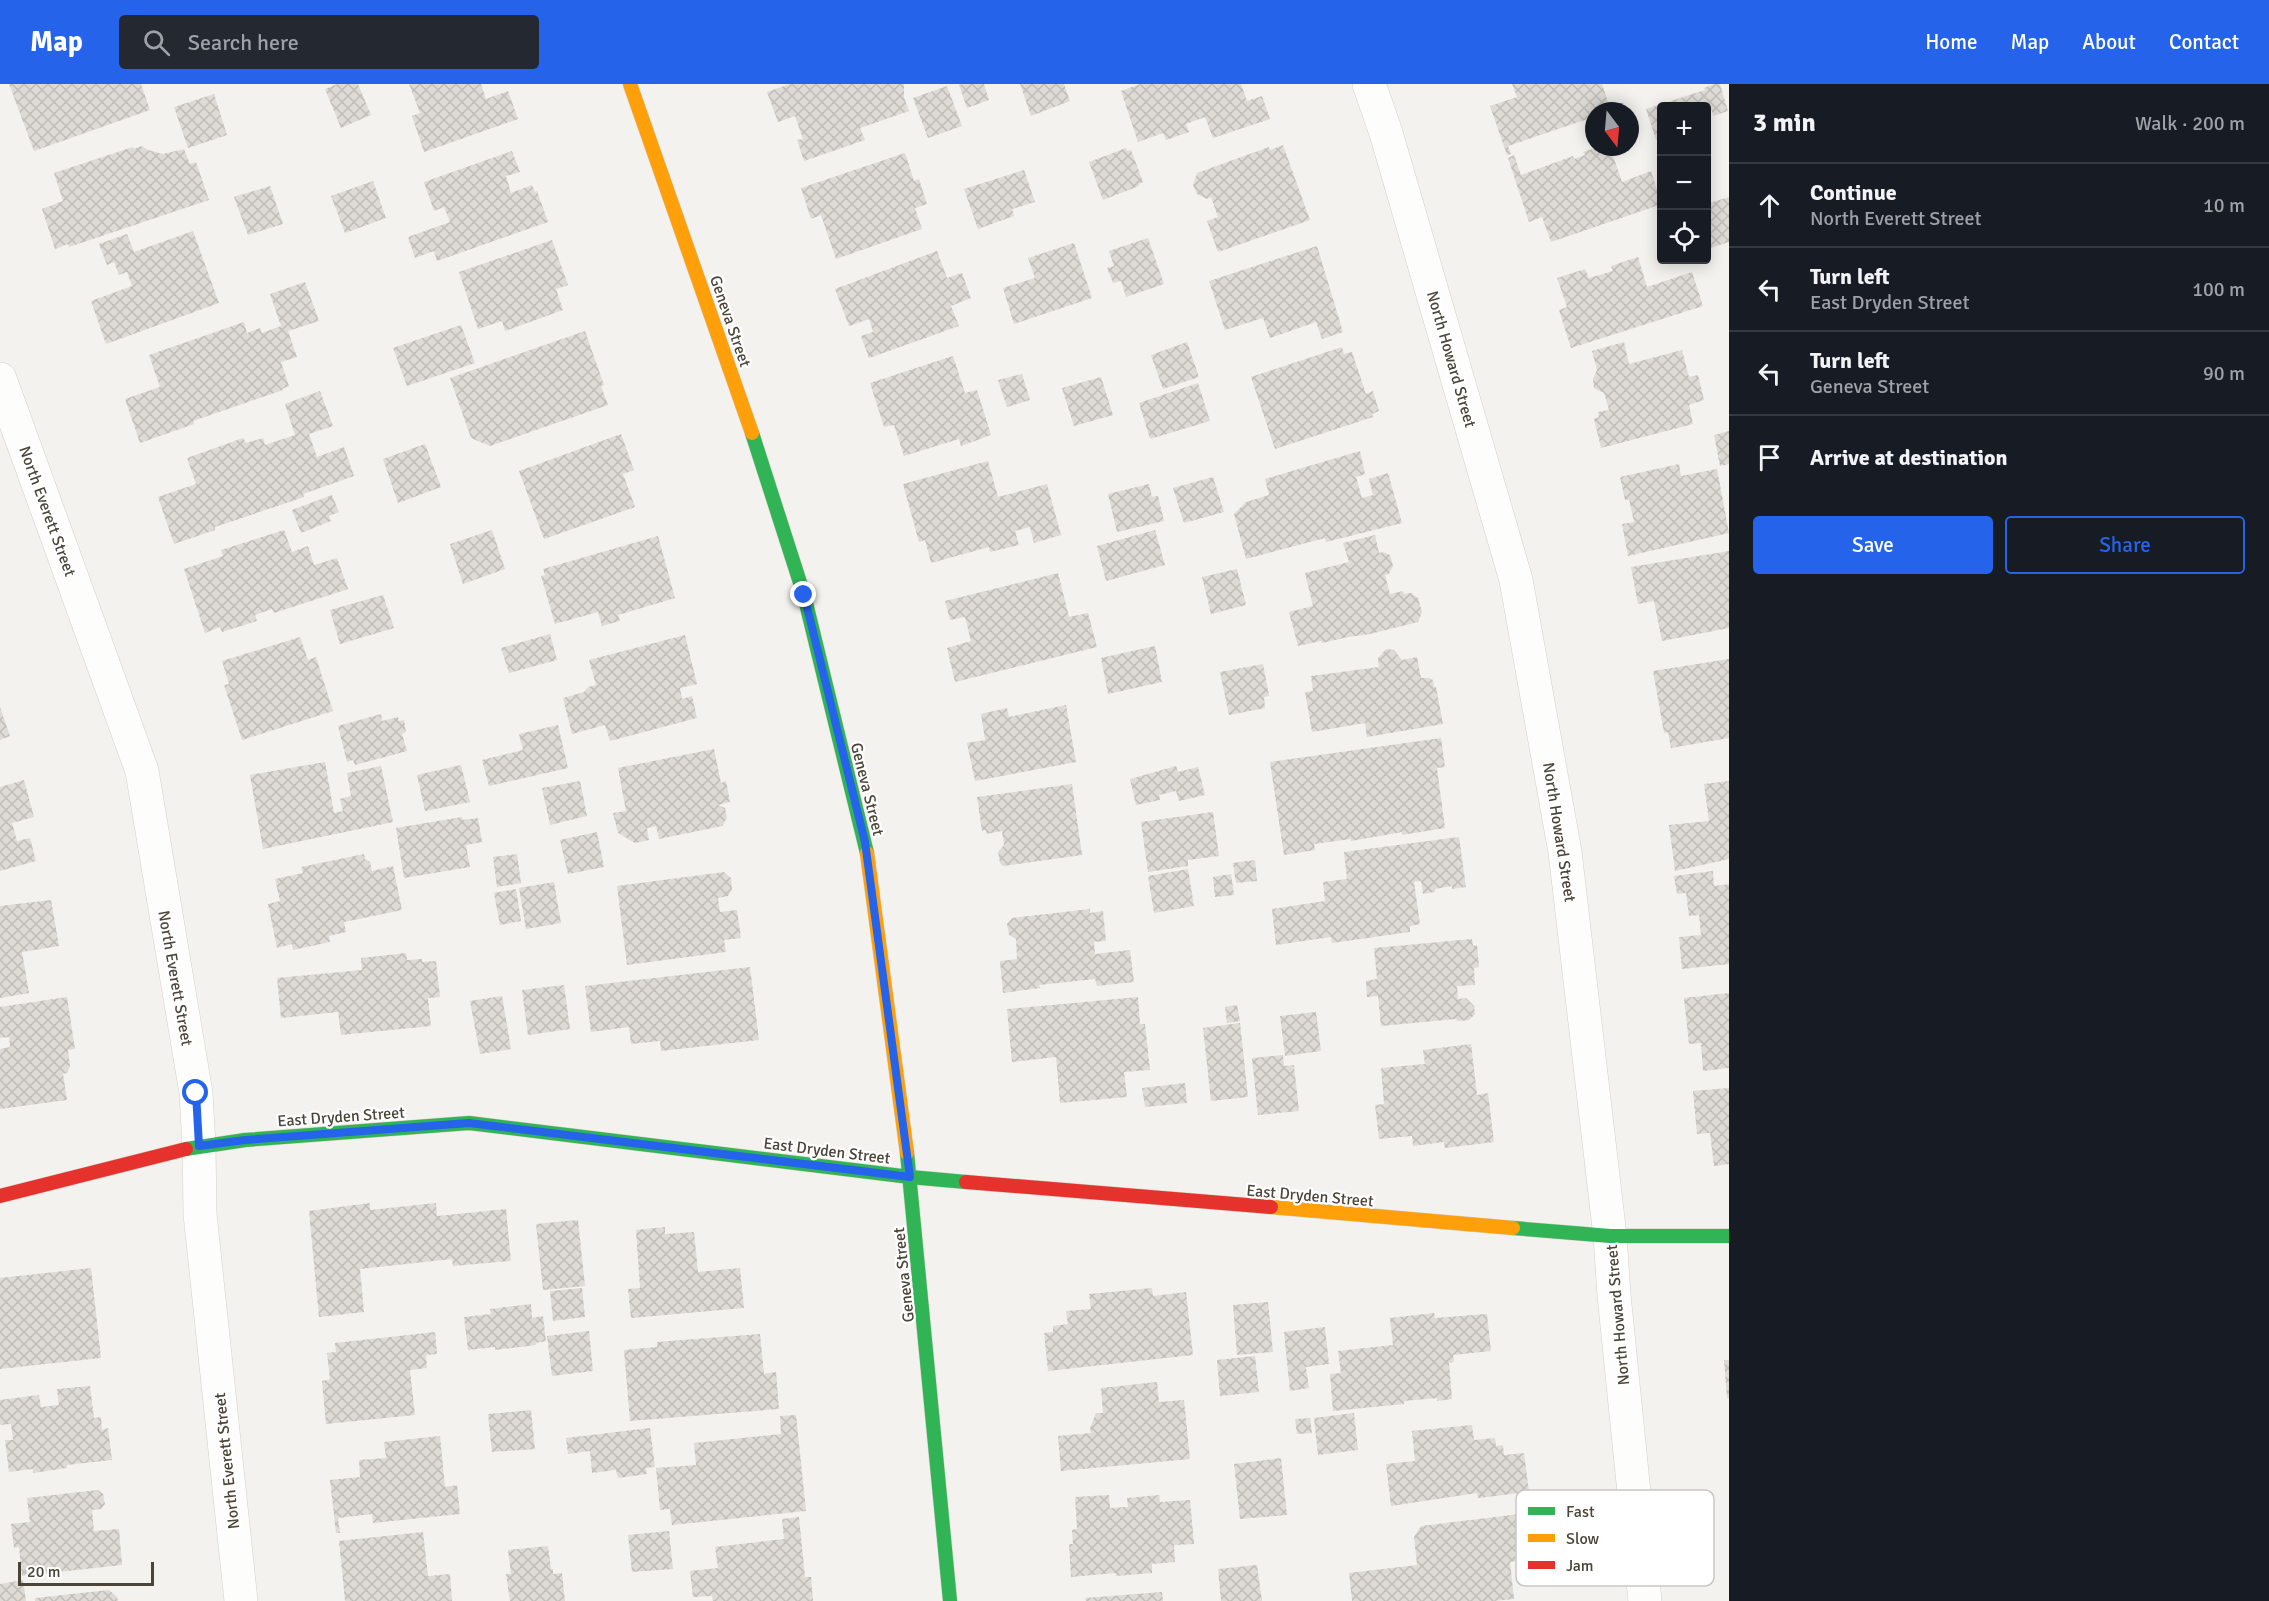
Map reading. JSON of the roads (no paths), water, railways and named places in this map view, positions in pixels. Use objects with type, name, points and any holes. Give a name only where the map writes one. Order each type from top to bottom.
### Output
[{"type":"street","name":"Geneva Street","points":[[630,84],[756,444],[804,595],[865,842],[910,1177],[950,1601]]},
{"type":"street","name":"North Howard Street","points":[[1369,84],[1386,133],[1516,580],[1565,852],[1610,1236],[1634,1490]]},
{"type":"street","name":"North Everett Street","points":[[0,379],[142,771],[196,1093],[200,1214],[241,1601]]},
{"type":"street","name":"East Dryden Street","points":[[0,1196],[199,1146],[245,1140],[469,1123],[910,1177],[1610,1236],[1729,1236]]},
{"type":"street","name":"North Howard Street","points":[[1643,1586],[1645,1601]]}]
